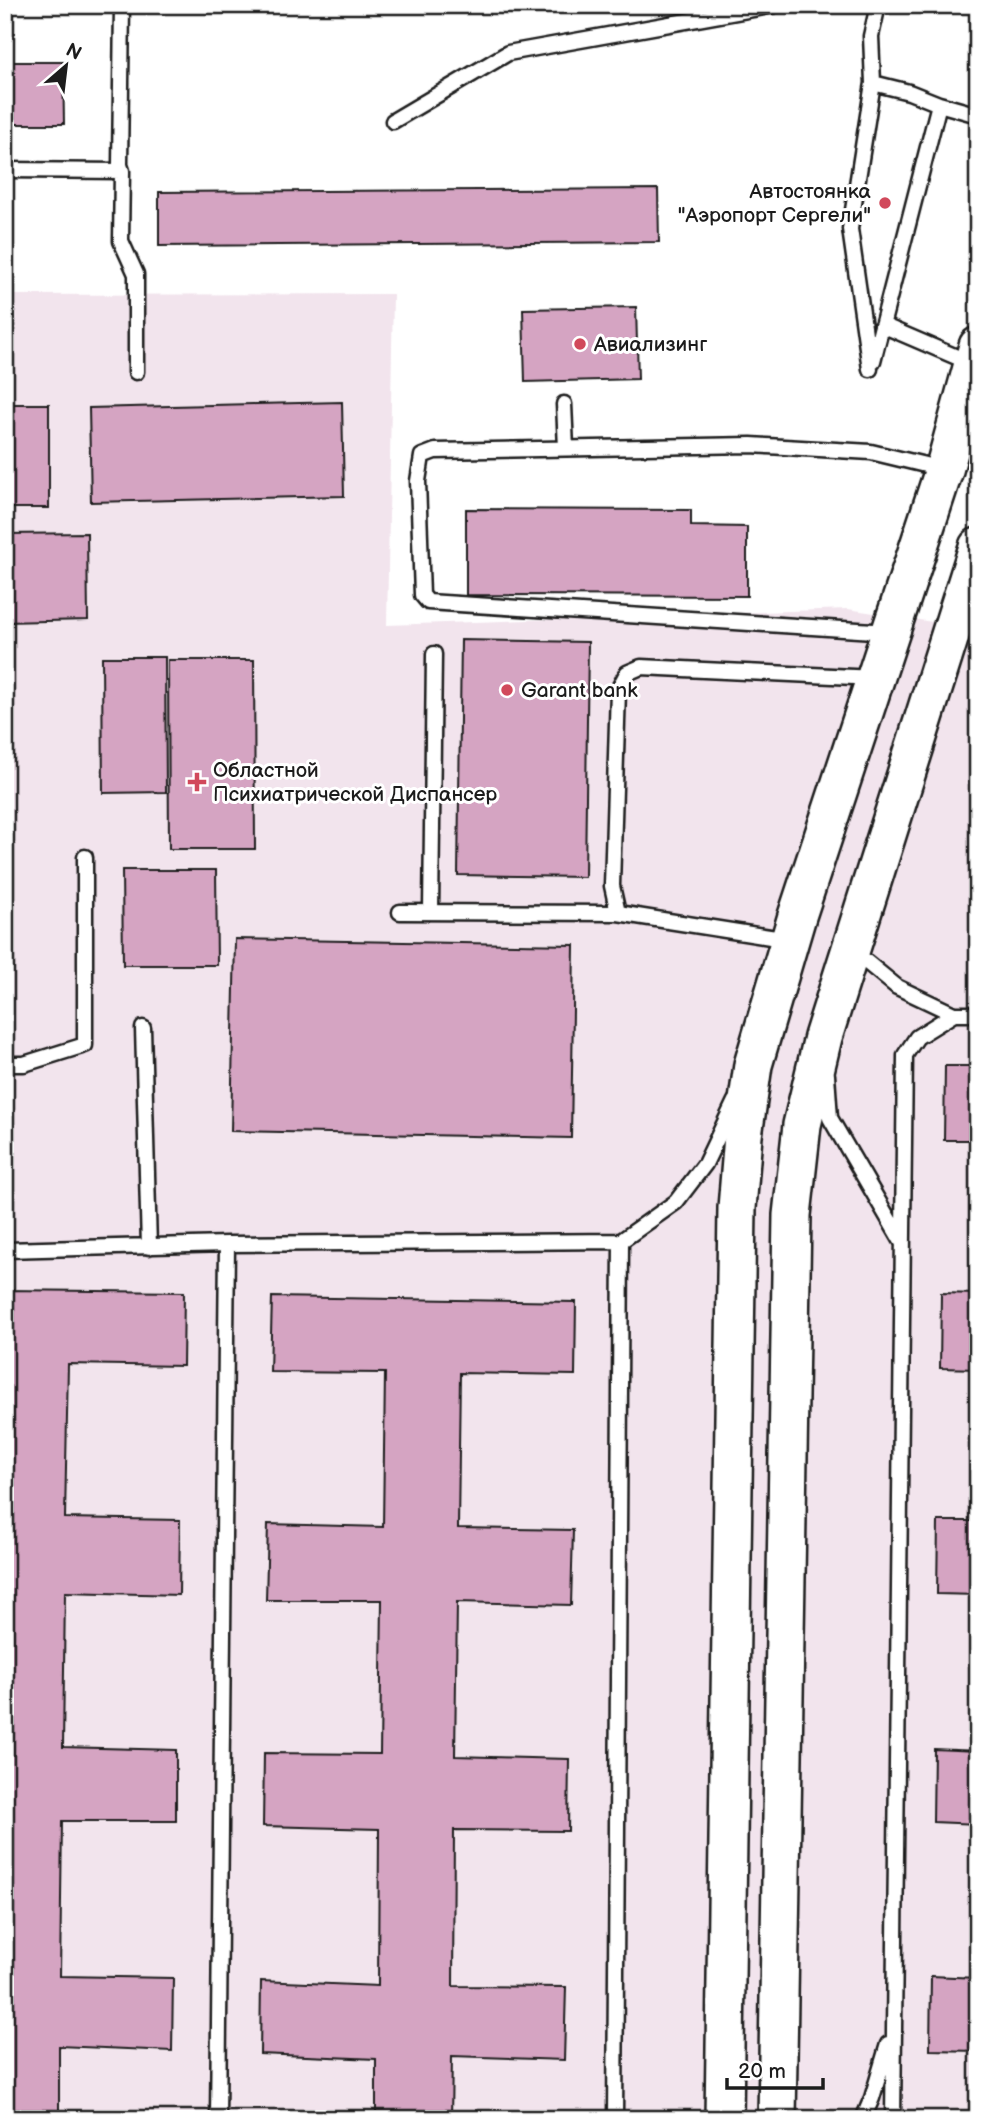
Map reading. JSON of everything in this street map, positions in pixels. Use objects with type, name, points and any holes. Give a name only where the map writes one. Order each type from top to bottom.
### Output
[{"type":"street","points":[[724,2119],[737,1208],[753,1065],[790,940],[944,470],[975,355]]},
{"type":"street","points":[[777,2119],[792,1215],[802,1125],[823,1037],[969,604],[978,547]]},
{"type":"lane","points":[[122,5],[121,241],[136,274],[136,372]]},
{"type":"lane","points":[[393,121],[508,53],[698,21],[775,5]]},
{"type":"lane","points":[[878,5],[871,36],[873,83],[850,229],[870,369],[939,104]]},
{"type":"lane","points":[[873,83],[978,115]]},
{"type":"lane","points":[[5,170],[122,171]]},
{"type":"lane","points":[[882,325],[975,355]]},
{"type":"lane","points":[[564,404],[566,448]]},
{"type":"lane","points":[[892,632],[428,602],[422,595],[418,481],[422,456],[435,451],[765,446],[871,452],[944,470]]},
{"type":"lane","points":[[431,912],[434,654]]},
{"type":"lane","points":[[618,913],[612,886],[618,690],[628,673],[641,667],[877,678]]},
{"type":"lane","points":[[5,1064],[24,1064],[85,1045],[85,857]]},
{"type":"lane","points":[[400,912],[618,913],[790,940]]},
{"type":"lane","points":[[852,950],[897,987],[954,1014],[978,1014]]},
{"type":"lane","points":[[893,2119],[905,1055],[917,1037],[954,1014]]},
{"type":"lane","points":[[143,1028],[149,1247]]},
{"type":"lane","points":[[823,1037],[830,1118],[903,1243]]},
{"type":"lane","points":[[5,1250],[227,1244],[621,1241],[676,1202],[705,1164],[753,1065]]},
{"type":"lane","points":[[615,2119],[621,1241]]},
{"type":"lane","points":[[218,2119],[227,1244]]},
{"type":"lane","points":[[863,2119],[893,2029]]},
{"type":"shaded area","points":[[393,294],[387,625],[848,609],[978,629],[978,2119],[5,2119],[5,295]]},
{"type":"building","points":[[5,62],[63,62],[64,124],[5,124]]},
{"type":"building","points":[[658,189],[659,242],[159,246],[159,192]]},
{"type":"building","name":"Авиализинг","points":[[636,307],[638,379],[525,382],[523,309]]},
{"type":"building","points":[[342,402],[344,496],[91,502],[89,408]]},
{"type":"building","points":[[5,404],[49,404],[49,508],[5,508]]},
{"type":"building","points":[[466,509],[691,510],[691,526],[747,527],[747,596],[466,595]]},
{"type":"building","points":[[87,533],[88,620],[5,622],[5,534]]},
{"type":"building","points":[[461,640],[588,642],[585,877],[458,875]]},
{"type":"building","points":[[102,657],[165,657],[166,792],[103,793]]},
{"type":"building","points":[[168,660],[254,660],[255,849],[169,849]]},
{"type":"building","points":[[122,870],[216,870],[217,965],[123,965]]},
{"type":"building","points":[[235,939],[574,945],[571,1138],[231,1131]]},
{"type":"building","points":[[945,1066],[978,1066],[978,1140],[944,1140]]},
{"type":"building","points":[[5,1290],[184,1292],[183,1366],[68,1364],[65,1518],[180,1520],[179,1595],[65,1592],[63,1747],[176,1750],[176,1821],[62,1821],[60,1976],[173,1978],[172,2051],[59,2046],[59,2119],[5,2119]]},
{"type":"building","points":[[941,1293],[978,1294],[978,1369],[940,1368]]},
{"type":"building","points":[[272,1297],[576,1302],[575,1375],[460,1373],[458,1528],[573,1530],[571,1605],[457,1602],[455,1756],[569,1759],[568,1831],[454,1830],[453,1986],[566,1987],[564,2060],[452,2056],[451,2119],[376,2119],[376,2059],[260,2054],[261,1981],[378,1986],[379,1829],[263,1826],[264,1753],[380,1754],[382,1600],[266,1600],[268,1524],[383,1527],[385,1373],[270,1372]]},
{"type":"building","points":[[938,1521],[978,1521],[978,1595],[937,1594]]},
{"type":"building","points":[[934,1749],[978,1751],[978,1824],[933,1822]]},
{"type":"building","points":[[931,1976],[978,1978],[978,2051],[930,2050]]},
{"type":"place","name":"Автостоянка \"Аэропорт Сергели\"","points":[[885,203]]},
{"type":"place","name":"Авиализинг","points":[[580,344]]},
{"type":"place","name":"Garant bank","points":[[507,690]]},
{"type":"place","name":"Областной Психиатрической Диспансер","points":[[197,782]]}]
